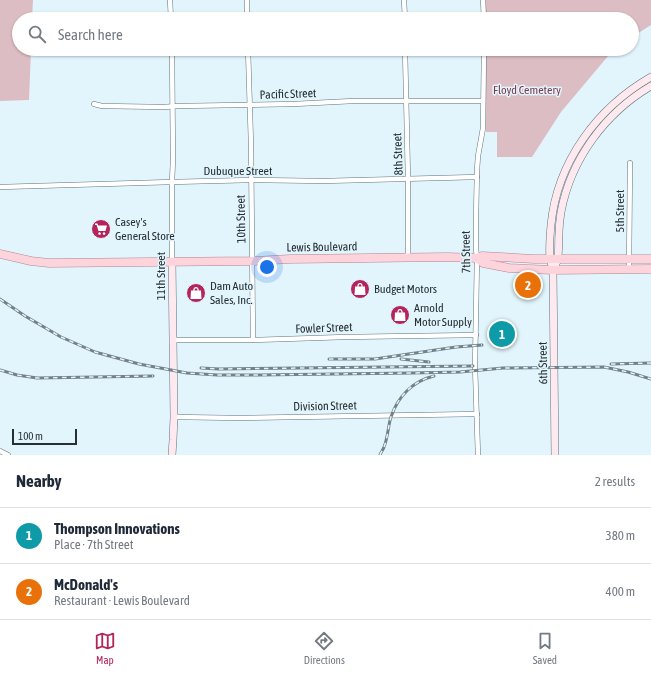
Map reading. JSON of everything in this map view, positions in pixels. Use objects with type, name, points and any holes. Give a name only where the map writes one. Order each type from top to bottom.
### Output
[{"type":"main road","points":[[554,259],[551,224],[556,200],[563,178],[573,155],[590,128],[609,108],[634,87],[651,77]]},
{"type":"main road","points":[[554,259],[562,207],[578,162],[603,126],[639,93],[651,86]]},
{"type":"main road","name":"Lewis Boulevard","points":[[0,254],[31,261],[49,262],[252,261],[290,259],[447,257],[477,258],[482,256],[534,259],[651,259]]},
{"type":"main road","name":"Lewis Boulevard","points":[[477,258],[483,263],[510,268],[553,270],[651,269]]},
{"type":"main road","name":"6th Street","points":[[554,259],[555,455]]},
{"type":"main road","name":"11th Street","points":[[172,262],[174,417],[172,455]]},
{"type":"street","points":[[170,0],[171,12]]},
{"type":"street","points":[[247,0],[247,12]]},
{"type":"street","points":[[404,0],[405,12]]},
{"type":"street","points":[[483,0],[484,12]]},
{"type":"street","name":"11th Street","points":[[172,56],[172,262]]},
{"type":"street","name":"10th Street","points":[[248,56],[251,144],[253,340]]},
{"type":"street","name":"8th Street","points":[[405,56],[408,258]]},
{"type":"street","name":"7th Street","points":[[478,455],[475,366],[476,241],[478,156],[483,128],[484,56]]},
{"type":"street","name":"Pacific Street","points":[[94,104],[102,106],[163,107],[353,101],[483,101]]},
{"type":"street","name":"5th Street","points":[[629,270],[630,163]]},
{"type":"street","name":"Dubuque Street","points":[[0,186],[251,180],[310,181],[477,177]]},
{"type":"street","name":"Fowler Street","points":[[173,340],[253,340],[476,335]]},
{"type":"street","name":"Division Street","points":[[174,417],[240,418],[477,414]]},
{"type":"street","points":[[0,450],[8,455]]},
{"type":"green space","points":[[0,0],[33,0],[32,12],[12,12],[12,56],[31,56],[29,100],[0,101]]},
{"type":"green space","points":[[486,0],[651,0],[651,25],[639,33],[639,12],[486,12]]},
{"type":"green space","name":"Floyd Cemetery","points":[[486,56],[608,56],[561,112],[532,157],[497,157],[497,132],[486,132]]},
{"type":"railway","points":[[0,299],[25,316],[61,337],[95,352],[139,364],[187,373],[217,375],[411,373],[460,372],[503,368],[604,367],[651,379]]},
{"type":"railway","points":[[329,359],[375,359],[456,347],[482,345]]},
{"type":"railway","points":[[401,359],[429,362]]},
{"type":"railway","points":[[611,364],[651,363]]},
{"type":"railway","points":[[201,368],[473,366]]},
{"type":"railway","points":[[0,370],[17,375],[37,378],[153,376]]},
{"type":"railway","points":[[380,455],[384,448],[391,417],[402,396],[407,390],[419,382],[434,376]]},
{"type":"place","name":"Casey's General Store","points":[[101,229]]},
{"type":"place","name":"McDonald's","points":[[528,285]]},
{"type":"place","name":"Budget Motors","points":[[360,289]]},
{"type":"place","name":"Dam Auto Sales, Inc.","points":[[196,293]]},
{"type":"place","name":"Arnold Motor Supply","points":[[400,315]]},
{"type":"place","name":"Thompson Innovations","points":[[502,334]]}]
